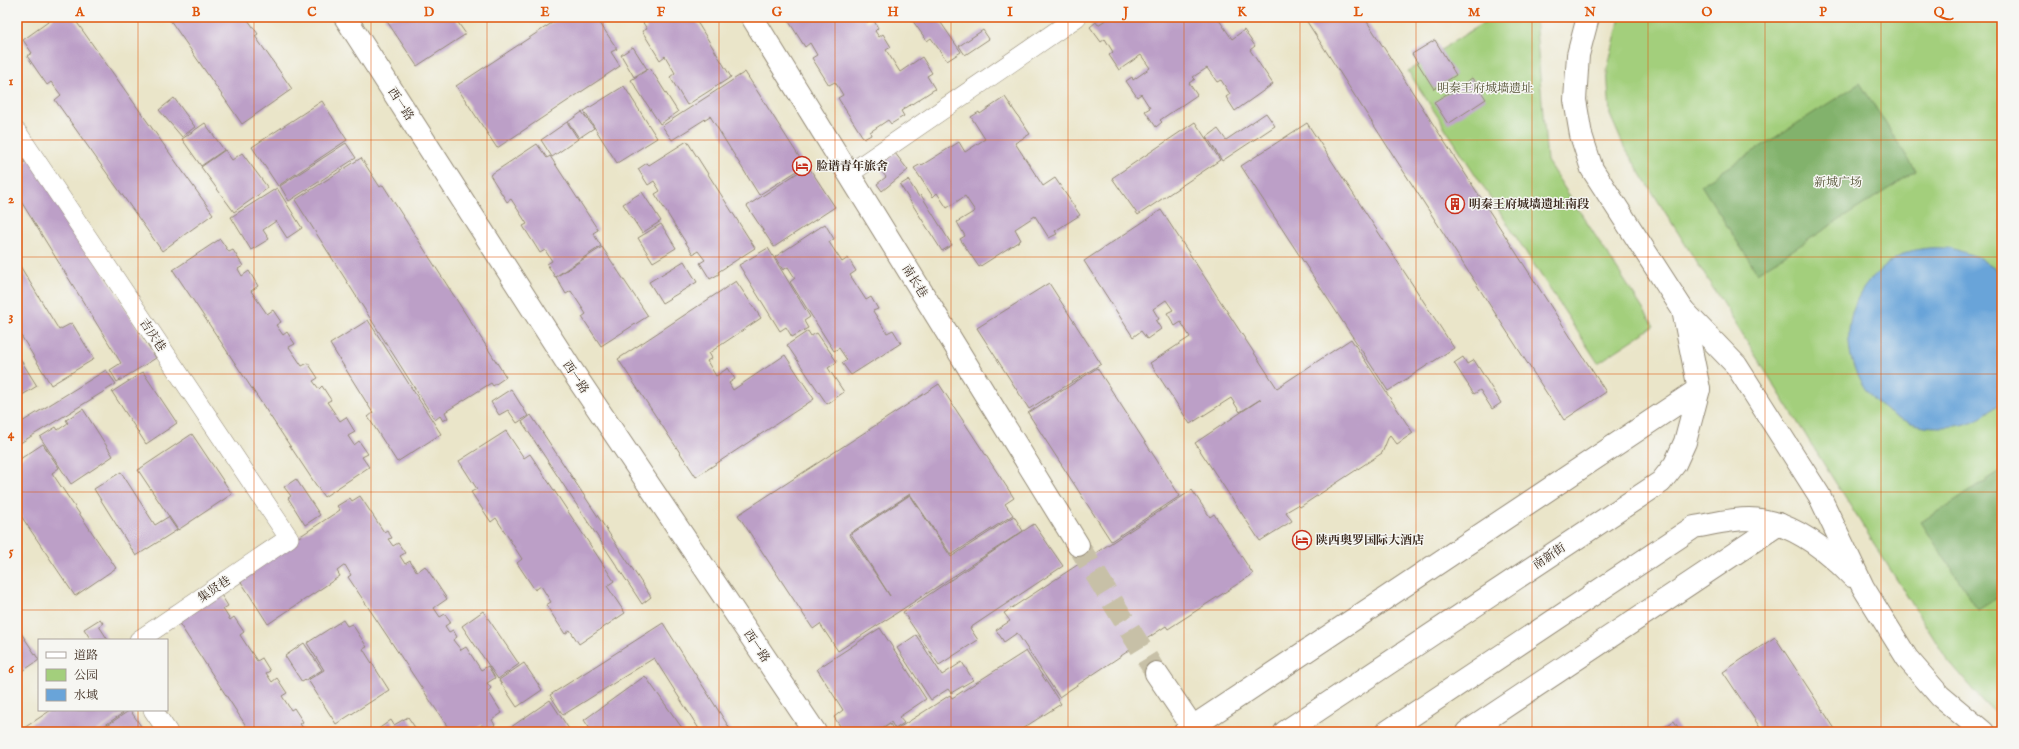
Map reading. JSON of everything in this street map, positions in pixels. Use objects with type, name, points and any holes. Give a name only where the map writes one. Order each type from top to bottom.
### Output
[{"type":"street","name":"西一路","points":[[344,17],[571,369],[815,732]]},
{"type":"street","name":"南长巷","points":[[752,17],[1078,545]]},
{"type":"street","points":[[1588,17],[1578,55],[1575,100],[1583,142],[1592,169],[1683,310],[1736,365],[1819,495],[1863,587],[1907,658],[1940,696],[1983,732]]},
{"type":"street","name":"南新街","points":[[1285,732],[1661,482],[1675,464],[1685,442],[1699,389],[1683,310]]},
{"type":"street","points":[[1156,673],[1192,730],[1699,389]]},
{"type":"street","points":[[1387,732],[1694,527],[1750,519],[1779,524],[1834,558],[1863,587]]},
{"type":"street","points":[[1467,732],[1779,524]]},
{"type":"lane","points":[[849,174],[1077,17]]},
{"type":"lane","name":"吉庆巷","points":[[17,132],[289,538]]},
{"type":"lane","name":"集贤巷","points":[[140,639],[289,538]]},
{"type":"lane","points":[[154,711],[168,732]]},
{"type":"green space","name":"明秦王府城墙遗址","points":[[1492,17],[1535,17],[1547,161],[1654,326],[1598,363],[1408,71]]},
{"type":"green space","name":"新城广场","points":[[1620,17],[1998,17],[2002,22],[2002,716],[1983,702],[1948,661],[1624,147],[1610,115],[1607,70]]},
{"type":"green space","points":[[1860,83],[1916,171],[1757,273],[1701,185]]},
{"type":"green space","points":[[2002,470],[2002,595],[1978,610],[1921,522]]},
{"type":"water","points":[[1928,248],[1951,248],[1978,257],[2002,274],[2002,402],[1983,416],[1960,425],[1939,427],[1910,423],[1886,411],[1868,392],[1855,370],[1849,344],[1851,318],[1860,293],[1879,271],[1898,257],[1915,250]]},
{"type":"building","points":[[17,17],[24,17],[17,22]]},
{"type":"building","points":[[55,17],[73,17],[213,214],[162,251],[55,100],[61,95],[51,82],[47,85],[27,56],[32,53],[23,40]]},
{"type":"building","points":[[168,17],[246,17],[258,34],[255,36],[292,89],[242,124]]},
{"type":"building","points":[[384,17],[454,17],[466,34],[417,66]]},
{"type":"building","points":[[561,17],[596,17],[617,49],[611,52],[620,66],[497,148],[456,86]]},
{"type":"building","points":[[633,17],[694,17],[731,77],[687,105],[670,77],[675,73],[665,56],[660,60],[642,31],[647,29],[640,18],[636,21]]},
{"type":"building","points":[[786,17],[864,17],[867,22],[873,19],[878,28],[875,31],[879,37],[883,34],[891,47],[886,50],[900,72],[922,57],[932,73],[927,76],[935,89],[901,111],[904,116],[891,124],[888,120],[870,132],[871,135],[864,139],[838,98],[843,95],[835,82],[829,85],[812,58],[817,55],[810,43],[805,47]]},
{"type":"building","points":[[910,17],[937,17],[961,52],[947,61],[931,38],[927,41]]},
{"type":"building","points":[[1110,17],[1217,17],[1232,39],[1244,30],[1255,46],[1250,50],[1273,84],[1235,111],[1226,97],[1230,94],[1221,80],[1217,82],[1207,68],[1193,77],[1195,79],[1189,83],[1197,95],[1160,120],[1162,122],[1156,127],[1145,111],[1150,108],[1141,94],[1137,97],[1126,81],[1132,77],[1133,80],[1150,68],[1141,55],[1119,70],[1109,55],[1113,52],[1105,39],[1101,42],[1090,27],[1096,22],[1098,25]]},
{"type":"building","name":"明秦王府城墙遗址南段","points":[[1304,17],[1364,17],[1606,392],[1564,420]]},
{"type":"building","points":[[983,30],[989,39],[965,55],[959,46]]},
{"type":"building","points":[[1435,40],[1456,75],[1434,89],[1412,54]]},
{"type":"building","points":[[633,47],[647,69],[634,77],[621,55]]},
{"type":"building","points":[[650,68],[678,112],[660,124],[631,80]]},
{"type":"building","points":[[745,72],[805,166],[759,195],[710,116],[672,140],[662,126]]},
{"type":"building","points":[[1472,78],[1486,99],[1448,124],[1434,102]]},
{"type":"building","points":[[624,86],[657,138],[617,163],[584,111]]},
{"type":"building","points":[[1005,97],[1030,134],[1015,143],[1043,186],[1055,178],[1080,215],[1055,231],[1057,234],[1049,238],[1035,216],[1015,229],[1021,240],[979,267],[960,239],[965,236],[957,222],[975,211],[965,196],[947,208],[937,193],[933,197],[914,168],[921,164],[922,165],[959,142],[965,152],[985,139],[971,117],[979,112],[980,114]]},
{"type":"building","points":[[174,98],[195,127],[182,137],[159,110]]},
{"type":"building","points":[[322,101],[347,140],[278,186],[252,147]]},
{"type":"building","points":[[582,112],[594,128],[579,138],[568,122]]},
{"type":"building","points":[[1266,113],[1275,126],[1222,161],[1207,137],[1218,129],[1226,140]]},
{"type":"building","points":[[567,122],[578,139],[552,157],[541,140]]},
{"type":"building","points":[[1195,122],[1220,160],[1138,215],[1112,178]]},
{"type":"building","points":[[205,123],[224,150],[201,166],[182,139]]},
{"type":"building","points":[[1307,123],[1454,348],[1388,391],[1241,166]]},
{"type":"building","points":[[17,131],[32,156],[17,164]]},
{"type":"building","points":[[687,141],[755,248],[718,272],[719,274],[710,279],[700,263],[705,260],[698,251],[693,254],[655,194],[660,191],[654,181],[648,185],[638,169],[647,163],[649,165]]},
{"type":"building","points":[[346,143],[356,158],[289,201],[280,186]]},
{"type":"building","points":[[537,144],[547,158],[550,156],[598,230],[593,233],[601,246],[555,277],[547,264],[552,261],[545,250],[540,253],[523,226],[527,224],[511,199],[507,202],[490,175]]},
{"type":"building","points":[[225,150],[232,160],[242,153],[268,188],[234,212],[201,167]]},
{"type":"building","points":[[895,153],[908,170],[882,191],[877,184],[886,177],[878,167]]},
{"type":"building","points":[[32,157],[156,358],[117,382],[110,370],[121,363],[17,195],[17,167]]},
{"type":"building","points":[[361,158],[380,187],[383,185],[506,377],[493,386],[491,383],[445,412],[448,418],[443,421],[440,416],[435,420],[295,200]]},
{"type":"building","points":[[808,166],[835,207],[774,247],[747,206]]},
{"type":"building","points":[[908,180],[919,197],[921,195],[952,245],[942,251],[900,185]]},
{"type":"building","points":[[277,188],[302,228],[287,238],[276,221],[263,230],[269,239],[251,250],[231,217]]},
{"type":"building","points":[[642,192],[661,221],[642,233],[623,204]]},
{"type":"building","points":[[1161,210],[1277,388],[1351,339],[1413,433],[1397,444],[1390,435],[1382,453],[1300,507],[1298,505],[1286,512],[1292,521],[1260,541],[1195,443],[1261,399],[1240,412],[1231,398],[1190,424],[1150,363],[1190,337],[1181,322],[1175,326],[1167,313],[1173,310],[1166,300],[1153,309],[1159,319],[1156,321],[1161,329],[1147,339],[1141,331],[1133,337],[1084,261]]},
{"type":"building","points":[[661,224],[676,248],[653,262],[638,238]]},
{"type":"building","points":[[825,224],[834,239],[829,242],[842,262],[848,258],[856,271],[850,275],[866,300],[871,297],[878,309],[873,311],[887,333],[893,330],[901,343],[851,375],[842,363],[847,360],[839,348],[834,351],[790,282],[795,278],[788,267],[783,270],[775,257]]},
{"type":"building","points":[[220,239],[229,252],[233,250],[243,266],[238,269],[242,276],[249,271],[258,286],[251,291],[267,314],[273,310],[281,322],[276,325],[283,335],[287,332],[295,344],[289,347],[302,366],[308,363],[318,378],[313,381],[319,389],[322,386],[331,400],[327,402],[340,421],[346,417],[355,432],[348,436],[354,445],[359,441],[368,454],[362,457],[369,467],[324,497],[173,270]]},
{"type":"building","points":[[602,247],[648,316],[601,346],[582,317],[586,314],[571,291],[566,294],[556,277]]},
{"type":"building","points":[[768,248],[810,317],[804,321],[808,328],[792,337],[786,327],[780,331],[739,265]]},
{"type":"building","points":[[17,261],[59,330],[72,323],[94,359],[51,385],[17,329]]},
{"type":"building","points":[[684,261],[697,282],[662,303],[649,282]]},
{"type":"building","points":[[736,281],[761,318],[709,353],[712,358],[707,361],[716,376],[728,368],[735,379],[729,383],[733,390],[785,355],[814,399],[696,477],[618,359]]},
{"type":"building","points":[[1049,283],[1101,364],[1029,409],[977,328]]},
{"type":"building","points":[[368,320],[441,434],[397,462],[368,417],[373,413],[330,344]]},
{"type":"building","points":[[808,331],[811,336],[817,333],[837,362],[828,368],[844,392],[827,404],[787,345]]},
{"type":"building","points":[[17,354],[37,386],[19,397],[17,393]]},
{"type":"building","points":[[1463,357],[1467,364],[1474,360],[1501,403],[1492,409],[1480,390],[1474,394],[1454,363]]},
{"type":"building","points":[[1097,368],[1180,496],[1111,541],[1028,413]]},
{"type":"building","points":[[106,370],[116,384],[17,445],[17,425]]},
{"type":"building","points":[[143,372],[177,423],[146,444],[112,392]]},
{"type":"building","points":[[939,384],[1014,498],[1005,504],[1013,515],[951,555],[910,494],[849,534],[890,596],[851,534],[910,495],[951,557],[1014,516],[1023,531],[838,651],[820,624],[813,629],[738,515]]},
{"type":"building","points":[[511,389],[528,416],[517,423],[508,410],[499,415],[491,402]]},
{"type":"building","points":[[83,409],[113,456],[71,484],[40,437],[56,427],[58,430],[68,423],[66,420]]},
{"type":"building","points":[[531,415],[651,597],[642,604],[522,422]]},
{"type":"building","points":[[506,431],[524,458],[530,454],[614,581],[607,586],[625,613],[579,644],[570,630],[565,634],[546,605],[551,602],[541,586],[535,590],[517,563],[522,559],[496,518],[491,522],[471,492],[477,489],[459,461]]},
{"type":"building","points":[[192,434],[232,494],[178,530],[138,470]]},
{"type":"building","points":[[43,444],[59,468],[52,473],[116,568],[75,596],[17,510],[17,461]]},
{"type":"building","points":[[121,472],[155,525],[168,517],[177,530],[136,556],[94,489]]},
{"type":"building","points":[[296,479],[320,515],[305,525],[288,498],[291,496],[284,487]]},
{"type":"building","points":[[1192,490],[1210,517],[1214,514],[1253,574],[1168,629],[1166,626],[1059,697],[1017,633],[1004,642],[996,630],[1010,621],[1004,613]]},
{"type":"building","points":[[360,496],[384,532],[387,530],[392,538],[388,539],[393,546],[398,543],[405,553],[400,556],[405,564],[410,561],[417,572],[425,566],[447,599],[434,608],[440,617],[445,614],[451,622],[445,626],[449,632],[453,630],[457,637],[453,640],[461,650],[466,647],[481,670],[488,666],[495,678],[487,683],[491,688],[488,691],[502,713],[492,720],[495,725],[486,731],[482,725],[471,732],[451,732],[348,577],[351,575],[345,565],[337,571],[340,576],[268,624],[238,577],[340,510],[337,506],[350,498],[352,501]]},
{"type":"building","points":[[1034,524],[1063,566],[970,628],[978,640],[939,665],[903,612]]},
{"type":"building","points":[[220,593],[228,606],[223,609],[230,620],[234,617],[244,632],[240,635],[257,661],[262,658],[270,671],[266,673],[272,682],[277,678],[287,693],[282,696],[291,710],[294,708],[303,722],[300,724],[306,732],[250,732],[169,608]]},
{"type":"building","points":[[483,611],[519,664],[498,679],[462,626]]},
{"type":"building","points":[[100,619],[103,623],[99,626],[107,639],[90,639],[84,629]]},
{"type":"building","points":[[343,620],[347,626],[352,624],[367,647],[363,649],[389,690],[336,724],[308,680],[324,670],[307,643]]},
{"type":"building","points":[[663,623],[732,732],[701,732],[654,658],[563,715],[550,695]]},
{"type":"building","points":[[17,627],[38,661],[17,675]]},
{"type":"building","points":[[880,628],[926,699],[899,717],[904,723],[895,729],[891,722],[876,732],[844,732],[834,717],[843,710],[817,669]]},
{"type":"building","points":[[916,635],[942,675],[962,662],[973,680],[951,693],[948,689],[931,700],[897,648]]},
{"type":"building","points":[[1775,637],[1837,732],[1763,732],[1723,672]]},
{"type":"building","points":[[304,643],[322,670],[302,682],[285,656]]},
{"type":"building","points":[[1026,651],[1061,704],[1017,732],[878,732],[890,724],[894,731],[950,695],[952,698]]},
{"type":"building","points":[[524,663],[542,690],[517,707],[499,680]]},
{"type":"building","points":[[645,676],[685,732],[592,732],[584,720]]},
{"type":"building","points":[[550,700],[569,729],[564,732],[504,732]]},
{"type":"building","points":[[50,711],[122,711],[123,713],[95,732],[18,732]]},
{"type":"building","points":[[131,711],[145,732],[97,732]]},
{"type":"building","points":[[408,717],[418,732],[379,732],[377,730],[391,720],[394,725]]},
{"type":"building","points":[[1674,721],[1681,732],[1657,732]]},
{"type":"tunnel","points":[[1078,545],[1156,673]]},
{"type":"place","name":"脸谱青年旅舍","points":[[802,166]]},
{"type":"place","name":"明秦王府城墙遗址南段","points":[[1455,204]]},
{"type":"place","name":"陕西奥罗国际大酒店","points":[[1302,540]]}]
